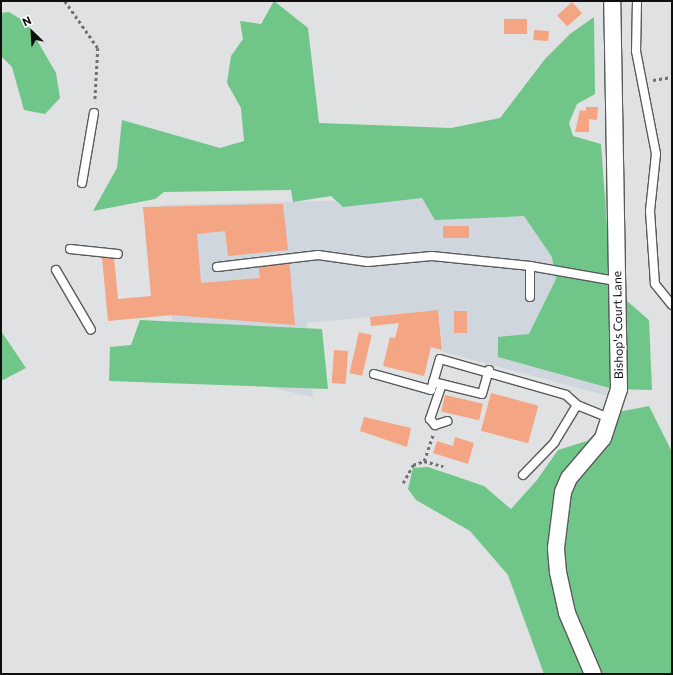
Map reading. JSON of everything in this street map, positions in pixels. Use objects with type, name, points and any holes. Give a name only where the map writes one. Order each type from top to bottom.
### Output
[{"type":"street","name":"Bishop's Court Lane","points":[[594,674],[567,613],[558,572],[556,548],[563,492],[570,478],[599,447],[611,419],[619,389],[612,1]]},
{"type":"lane","points":[[637,1],[641,81],[656,154],[650,211],[655,284],[672,306]]},
{"type":"lane","points":[[82,183],[94,113]]},
{"type":"lane","points":[[70,249],[118,254]]},
{"type":"lane","points":[[217,267],[318,255],[368,262],[432,256],[530,266],[616,281]]},
{"type":"lane","points":[[530,266],[530,297]]},
{"type":"lane","points":[[56,270],[91,330]]},
{"type":"lane","points":[[374,374],[431,390],[440,358],[489,370],[566,395],[577,405],[611,419]]},
{"type":"lane","points":[[433,382],[482,394],[489,370]]},
{"type":"lane","points":[[442,384],[430,419],[436,425],[447,421]]},
{"type":"lane","points":[[523,475],[554,443],[577,405]]},
{"type":"path","points":[[66,1],[98,48],[94,113]]},
{"type":"path","points":[[641,81],[672,77]]},
{"type":"path","points":[[424,461],[436,425]]},
{"type":"path","points":[[403,483],[413,464],[424,461],[443,466]]},
{"type":"shaded area","points":[[606,194],[608,396],[443,352],[438,310],[307,323],[313,397],[241,381],[178,383],[161,205]]},
{"type":"green space","points":[[274,1],[308,28],[319,123],[451,128],[500,118],[545,59],[570,34],[594,17],[595,94],[577,104],[569,123],[573,136],[601,144],[610,266],[627,301],[649,320],[652,390],[613,389],[498,357],[498,337],[529,334],[556,279],[552,257],[524,216],[435,220],[422,198],[343,207],[331,196],[293,202],[291,190],[164,192],[155,199],[93,211],[117,168],[122,120],[220,148],[244,141],[241,108],[227,83],[231,56],[243,39],[240,21],[261,24]]},
{"type":"green space","points":[[9,12],[27,23],[56,73],[60,98],[45,114],[24,110],[12,67],[1,56],[1,13]]},
{"type":"green space","points":[[140,320],[322,329],[328,389],[109,381],[110,347],[131,345]]},
{"type":"green space","points":[[1,331],[26,368],[1,381]]},
{"type":"green space","points":[[649,406],[672,452],[672,674],[544,674],[508,575],[470,531],[416,500],[408,489],[413,468],[428,467],[484,486],[511,509],[537,480],[558,450],[587,441],[618,412]]},
{"type":"building","points":[[572,2],[582,13],[567,27],[557,15]]},
{"type":"building","points":[[504,19],[527,19],[527,34],[504,34]]},
{"type":"building","points":[[534,30],[549,31],[548,41],[533,40]]},
{"type":"building","points":[[586,107],[598,107],[597,120],[589,119],[589,132],[575,132],[580,110],[586,111]]},
{"type":"building","points":[[283,204],[288,250],[228,256],[225,231],[197,234],[201,283],[260,278],[258,263],[289,260],[295,325],[172,315],[108,321],[102,258],[114,257],[118,299],[151,296],[143,207]]},
{"type":"building","points":[[443,226],[469,226],[469,238],[443,238]]},
{"type":"building","points":[[438,310],[442,350],[431,347],[424,376],[383,366],[390,337],[395,338],[399,323],[371,326],[370,317]]},
{"type":"building","points":[[454,311],[467,311],[467,333],[454,333]]},
{"type":"building","points":[[359,332],[372,335],[362,376],[350,373]]},
{"type":"building","points":[[334,350],[348,351],[346,384],[332,383]]},
{"type":"building","points":[[491,393],[538,406],[528,443],[481,431]]},
{"type":"building","points":[[445,395],[483,404],[479,420],[441,412]]},
{"type":"building","points":[[364,417],[411,428],[407,447],[360,431]]},
{"type":"building","points":[[455,437],[474,443],[468,464],[433,453],[437,441],[453,446]]}]
